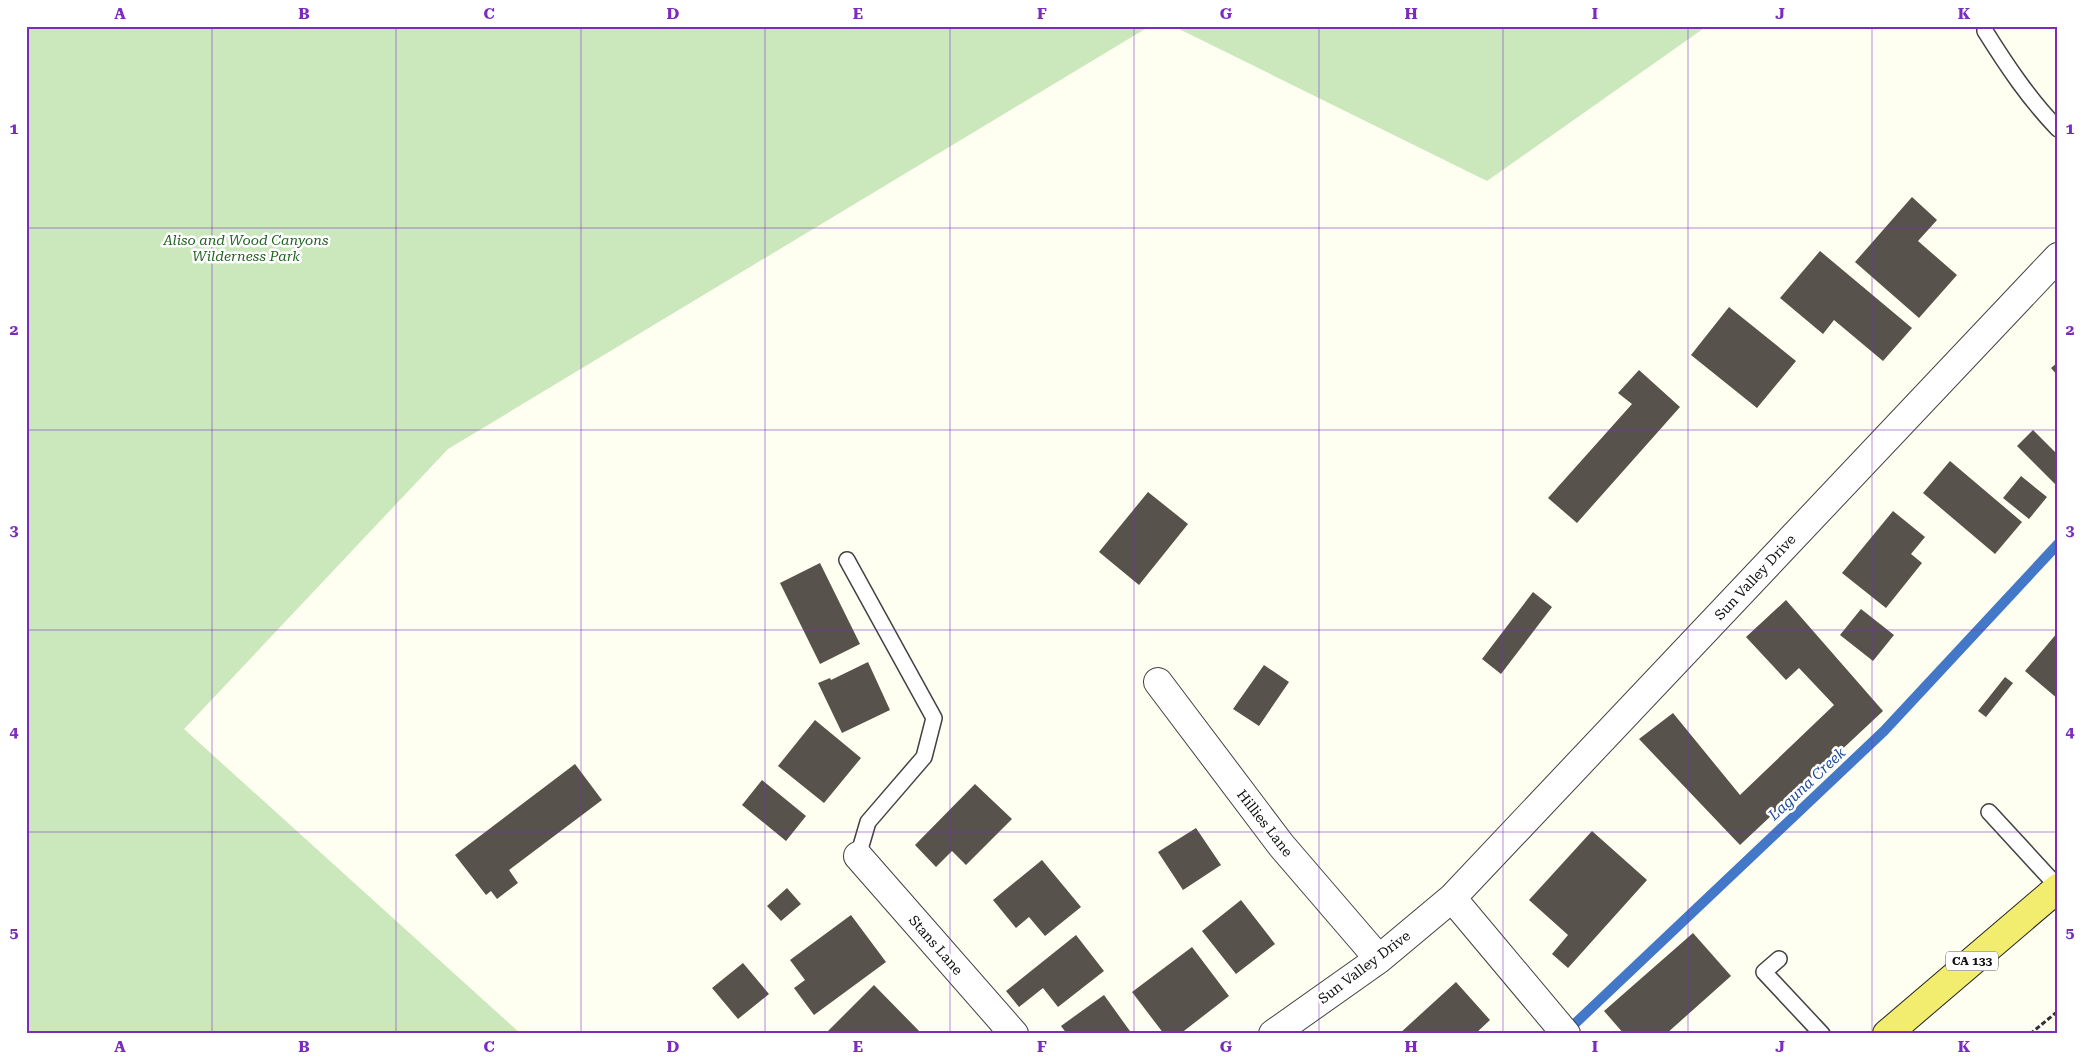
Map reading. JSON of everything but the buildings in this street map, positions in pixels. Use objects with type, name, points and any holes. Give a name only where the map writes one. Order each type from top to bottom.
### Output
[{"type":"main road","name":"CA 133","points":[[1887,1034],[2058,888]]},
{"type":"street","name":"Sun Valley Drive","points":[[1273,1034],[1378,959],[1452,898],[2058,257]]},
{"type":"street","name":"Hillies Lane","points":[[1158,682],[1281,845],[1378,959]]},
{"type":"street","name":"Stans Lane","points":[[858,856],[1014,1034]]},
{"type":"street","points":[[1452,898],[1560,1027]]},
{"type":"lane","points":[[1985,26],[1985,30],[2004,61],[2035,105],[2058,129]]},
{"type":"lane","points":[[847,560],[934,718],[924,757],[868,822],[858,856]]},
{"type":"lane","points":[[1989,812],[2058,888]]},
{"type":"lane","points":[[1779,959],[1764,972],[1822,1034]]},
{"type":"path","points":[[2030,1034],[2058,1011]]},
{"type":"green space","name":"Aliso and Wood Canyons Wilderness Park","points":[[26,26],[1150,26],[448,449],[184,729],[521,1034],[26,1034]]},
{"type":"green space","points":[[1173,26],[1707,26],[1487,181]]},
{"type":"waterway","name":"Laguna Creek","points":[[1565,1033],[1884,731],[2058,544]]}]
